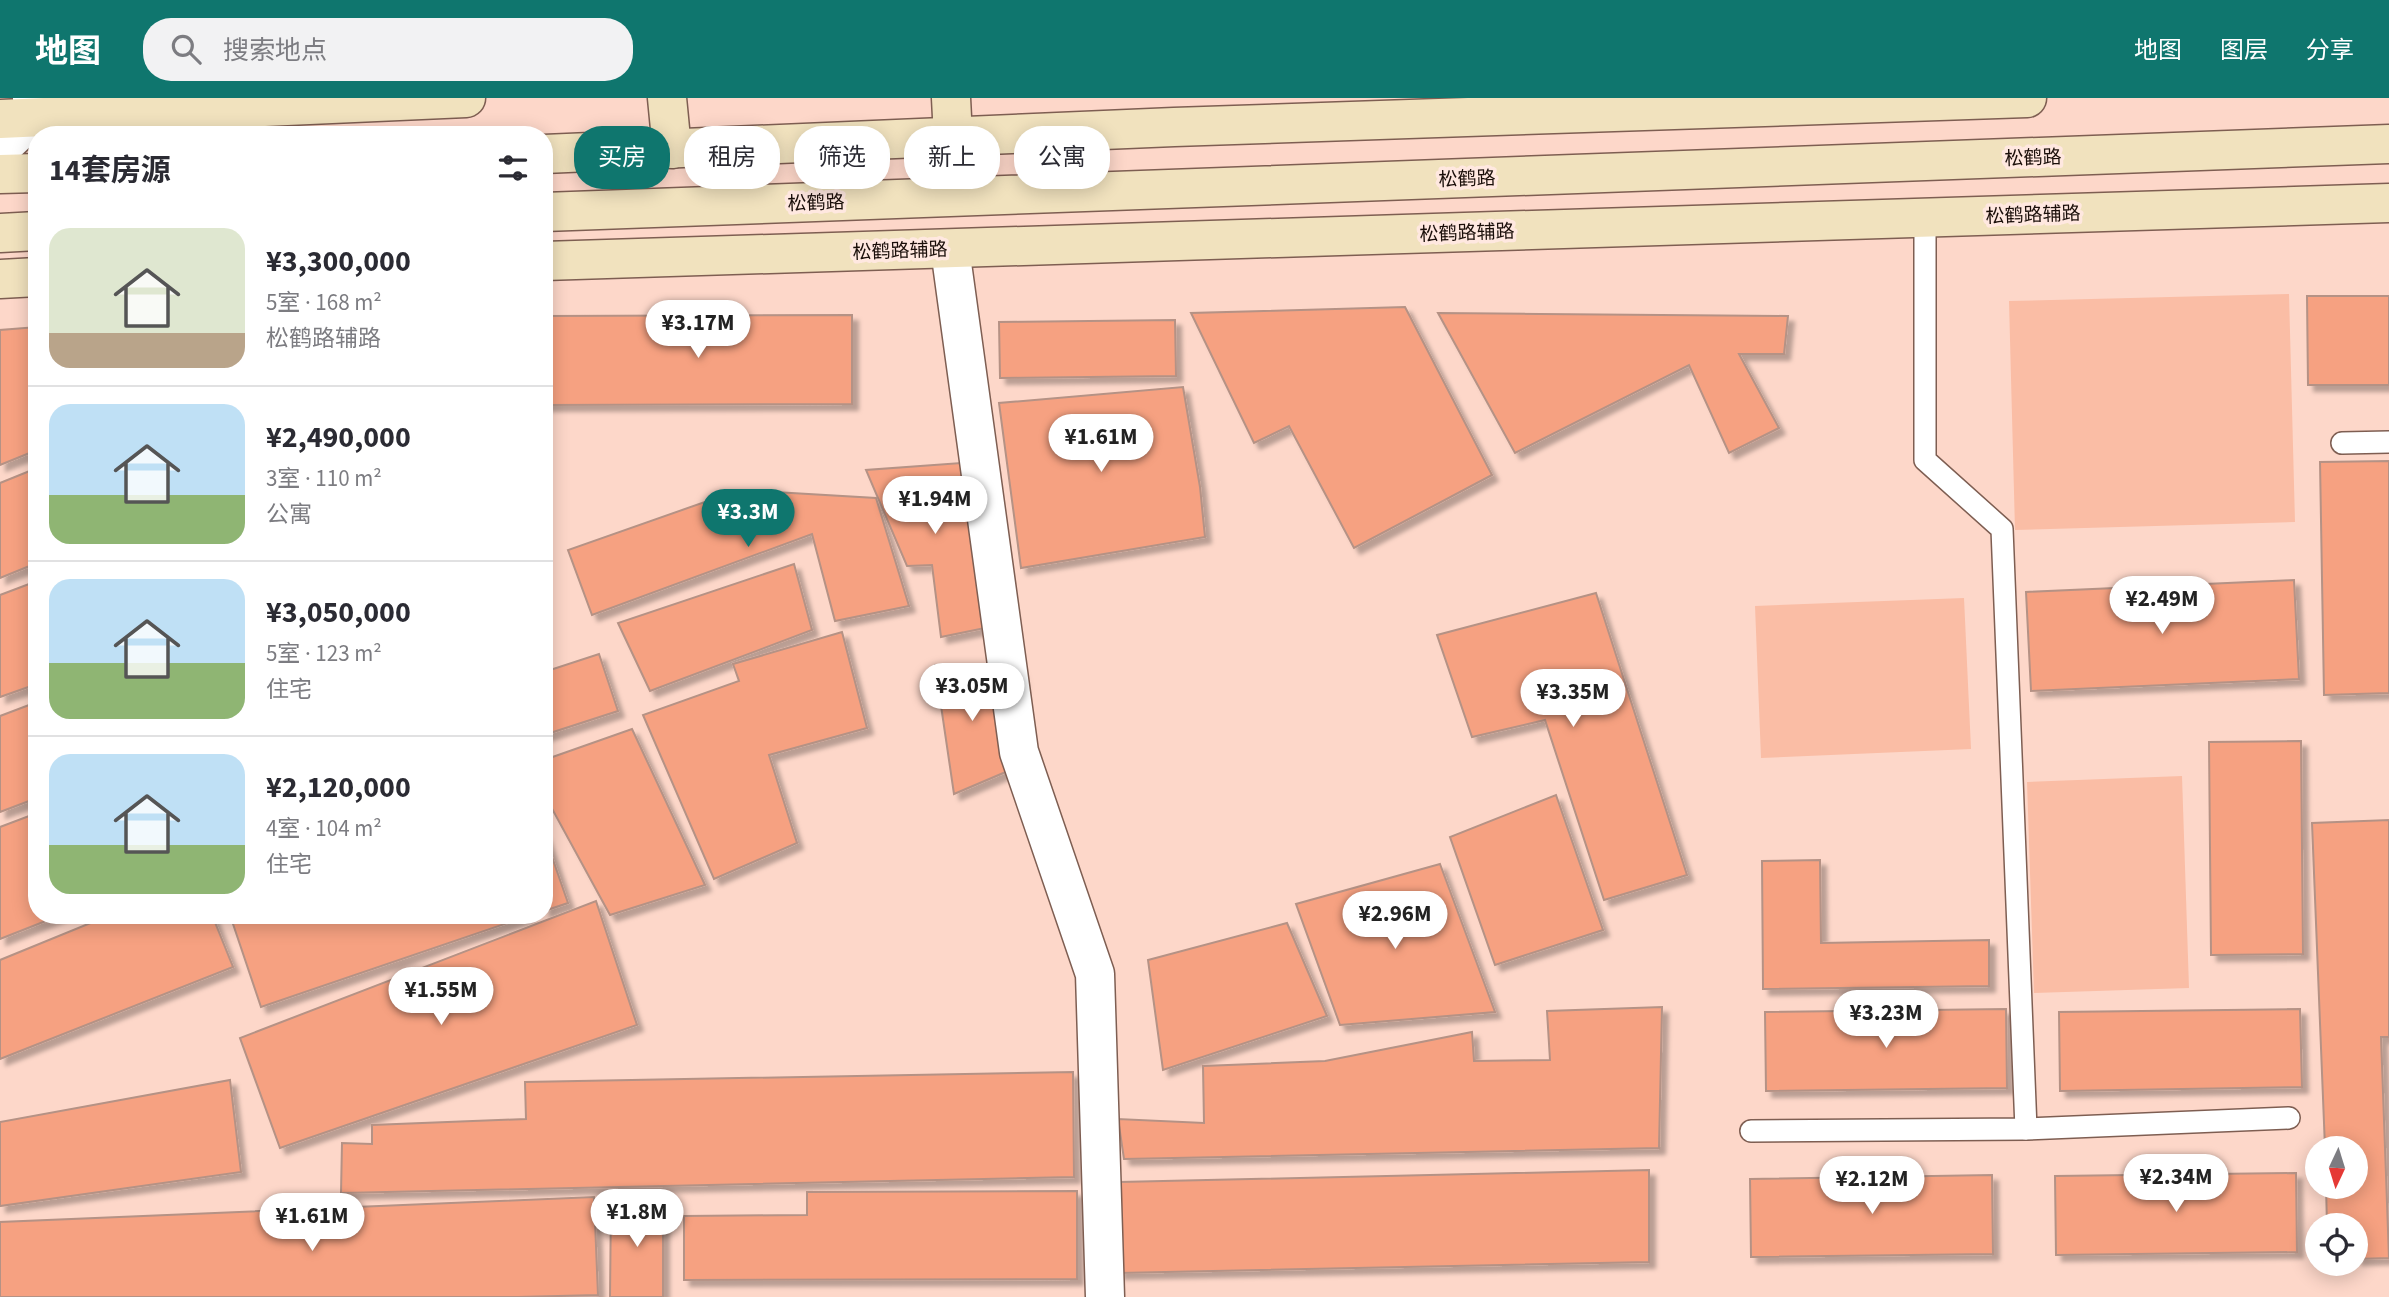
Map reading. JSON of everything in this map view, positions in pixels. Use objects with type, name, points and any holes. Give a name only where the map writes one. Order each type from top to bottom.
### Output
[{"type":"main road","points":[[22,111],[466,98]]},
{"type":"main road","points":[[667,98],[671,149]]},
{"type":"main road","points":[[951,98],[952,126]]},
{"type":"main road","points":[[1000,135],[1805,102],[2027,98]]},
{"type":"main road","points":[[553,154],[904,139]]},
{"type":"main road","name":"松鹤路","points":[[553,212],[2389,144]]},
{"type":"main road","points":[[1664,171],[1664,226]]},
{"type":"main road","points":[[0,174],[28,173]]},
{"type":"main road","points":[[948,197],[950,248]]},
{"type":"main road","name":"松鹤路辅路","points":[[553,261],[2389,203]]},
{"type":"main road","points":[[662,208],[667,258]]},
{"type":"main road","points":[[0,233],[28,231]]},
{"type":"main road","points":[[0,279],[28,278]]},
{"type":"street","points":[[0,149],[22,111]]},
{"type":"street","points":[[950,248],[1019,752],[1095,974],[1105,1297]]},
{"type":"lane","points":[[1925,218],[1925,460],[2002,529],[2026,1129]]},
{"type":"lane","points":[[2342,443],[2389,442]]},
{"type":"lane","points":[[1751,1132],[2026,1129],[2290,1118]]},
{"type":"shaded area","points":[[2289,294],[2295,522],[2015,530],[2009,301]]},
{"type":"shaded area","points":[[1964,598],[1971,749],[1761,758],[1755,606]]},
{"type":"shaded area","points":[[2182,776],[2189,988],[2034,993],[2027,782]]},
{"type":"building","points":[[2307,296],[2389,296],[2389,385],[2308,385]]},
{"type":"building","points":[[1405,307],[1492,475],[1354,548],[1289,426],[1254,443],[1191,313]]},
{"type":"building","points":[[1438,313],[1788,316],[1784,354],[1739,354],[1779,428],[1729,453],[1689,365],[1515,453]]},
{"type":"building","points":[[852,315],[852,404],[553,405],[553,316]]},
{"type":"building","points":[[1175,320],[1176,376],[1000,378],[999,322]]},
{"type":"building","points":[[28,328],[28,454],[0,465],[0,330]]},
{"type":"building","points":[[1183,387],[1200,487],[1205,537],[1021,568],[999,403]]},
{"type":"building","points":[[2389,461],[2389,693],[2324,695],[2320,462]]},
{"type":"building","points":[[961,463],[985,628],[941,637],[932,565],[907,566],[866,470]]},
{"type":"building","points":[[28,472],[28,567],[0,578],[0,483]]},
{"type":"building","points":[[739,490],[876,498],[909,606],[835,621],[812,534],[592,615],[568,550]]},
{"type":"building","points":[[794,564],[812,630],[650,691],[618,623]]},
{"type":"building","points":[[2294,580],[2299,679],[2031,691],[2026,592]]},
{"type":"building","points":[[28,584],[28,687],[0,697],[0,595]]},
{"type":"building","points":[[1596,593],[1687,875],[1604,900],[1545,720],[1472,737],[1437,635]]},
{"type":"building","points":[[842,632],[867,728],[769,755],[797,843],[714,879],[643,715],[739,681],[733,664]]},
{"type":"building","points":[[599,654],[618,711],[553,732],[553,669]]},
{"type":"building","points":[[996,664],[1008,771],[954,794],[935,665]]},
{"type":"building","points":[[28,705],[28,801],[0,812],[0,716]]},
{"type":"building","points":[[632,729],[705,885],[610,915],[553,810],[553,757]]},
{"type":"building","points":[[2301,741],[2303,954],[2211,955],[2209,742]]},
{"type":"building","points":[[1556,795],[1603,930],[1495,965],[1450,837]]},
{"type":"building","points":[[28,816],[28,924],[38,924],[0,939],[0,827]]},
{"type":"building","points":[[2389,820],[2389,1037],[2381,1037],[2389,1258],[2368,1259],[2368,1213],[2327,1213],[2326,1199],[2368,1199],[2368,1136],[2325,1136],[2312,823]]},
{"type":"building","points":[[553,860],[568,903],[553,908]]},
{"type":"building","points":[[1820,860],[1821,943],[1989,940],[1989,986],[1763,989],[1762,861]]},
{"type":"building","points":[[1440,864],[1495,1012],[1340,1025],[1296,904]]},
{"type":"building","points":[[596,901],[637,1025],[280,1148],[240,1038],[536,924],[553,924],[553,918]]},
{"type":"building","points":[[1287,923],[1327,1016],[1163,1070],[1148,960]]},
{"type":"building","points":[[88,924],[216,924],[233,967],[0,1059],[0,960]]},
{"type":"building","points":[[233,924],[505,924],[261,1007]]},
{"type":"building","points":[[1662,1007],[1659,1148],[1124,1159],[1118,1119],[1204,1123],[1203,1066],[1325,1061],[1472,1032],[1474,1061],[1550,1060],[1547,1011]]},
{"type":"building","points":[[2006,1009],[2007,1088],[1766,1091],[1765,1012]]},
{"type":"building","points":[[2300,1009],[2302,1087],[2060,1091],[2059,1012]]},
{"type":"building","points":[[1073,1072],[1074,1177],[341,1193],[342,1143],[372,1144],[372,1125],[526,1119],[525,1082]]},
{"type":"building","points":[[230,1080],[241,1172],[0,1206],[0,1122]]},
{"type":"building","points":[[1649,1170],[1649,1262],[1118,1273],[1120,1182]]},
{"type":"building","points":[[2296,1173],[2297,1252],[2056,1255],[2055,1176]]},
{"type":"building","points":[[1992,1175],[1993,1254],[1751,1257],[1750,1179]]},
{"type":"building","points":[[1077,1191],[1077,1279],[684,1280],[684,1216],[807,1215],[807,1192]]},
{"type":"building","points":[[594,1197],[598,1295],[0,1297],[0,1222]]},
{"type":"building","points":[[611,1200],[663,1201],[663,1297],[610,1297]]}]
